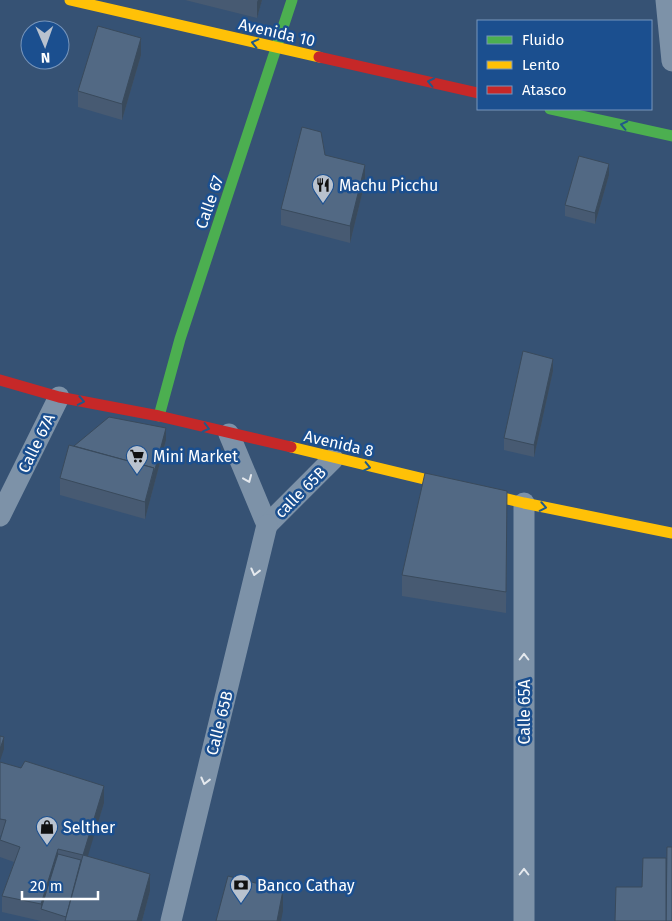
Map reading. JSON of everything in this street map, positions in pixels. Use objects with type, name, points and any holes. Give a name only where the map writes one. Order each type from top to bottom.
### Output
[{"type":"street","name":"Avenida 10","points":[[70,0],[278,49],[477,93]]},
{"type":"street","name":"Calle 67","points":[[159,416],[180,339],[278,49],[292,0]]},
{"type":"street","points":[[666,0],[672,61]]},
{"type":"street","points":[[555,110],[672,136]]},
{"type":"street","name":"Avenida 8","points":[[0,380],[59,397],[159,416],[524,503],[672,533]]},
{"type":"street","name":"Calle 67A","points":[[0,516],[59,397]]},
{"type":"street","points":[[229,434],[267,525]]},
{"type":"street","name":"calle 65B","points":[[267,525],[333,459]]},
{"type":"street","name":"Calle 65A","points":[[524,503],[524,921]]},
{"type":"street","name":"Calle 65B","points":[[171,921],[267,525]]},
{"type":"building","points":[[98,26],[141,38],[122,104],[78,91]]},
{"type":"building","name":"Machu Picchu","points":[[302,127],[321,132],[325,155],[365,165],[350,226],[281,209]]},
{"type":"building","points":[[579,156],[609,164],[595,213],[565,205]]},
{"type":"building","points":[[523,351],[553,359],[534,445],[504,438]]},
{"type":"building","points":[[109,417],[166,428],[154,473],[154,468],[74,446]]},
{"type":"building","points":[[69,445],[154,468],[145,502],[60,478]]},
{"type":"building","points":[[425,473],[507,491],[506,592],[402,575]]},
{"type":"building","points":[[0,736],[4,737],[0,749]]},
{"type":"building","name":"Selther","points":[[25,761],[104,786],[83,855],[58,849],[41,904],[2,896],[20,847],[0,840],[6,820],[0,819],[0,762],[21,768]]},
{"type":"building","points":[[667,847],[672,847],[672,921],[666,921]]},
{"type":"building","points":[[58,854],[81,860],[66,917],[41,909]]},
{"type":"building","points":[[83,855],[150,874],[137,921],[65,921]]},
{"type":"building","points":[[643,858],[666,858],[666,921],[615,921],[616,887],[642,887]]},
{"type":"building","points":[[228,876],[283,890],[277,921],[216,921]]},
{"type":"traffic: fast","points":[[159,416],[180,339],[292,0]]},
{"type":"traffic: fast","points":[[555,110],[672,136]]},
{"type":"traffic: slow","points":[[70,0],[319,57]]},
{"type":"traffic: slow","points":[[291,447],[524,503],[672,533]]},
{"type":"traffic: jam","points":[[319,57],[477,93]]},
{"type":"traffic: jam","points":[[0,380],[59,397],[159,416],[291,447]]},
{"type":"place","name":"Machu Picchu","points":[[323,204]]},
{"type":"place","name":"Mini Market","points":[[137,475]]},
{"type":"place","name":"Selther","points":[[47,846]]},
{"type":"place","name":"Banco Cathay","points":[[241,904]]}]
